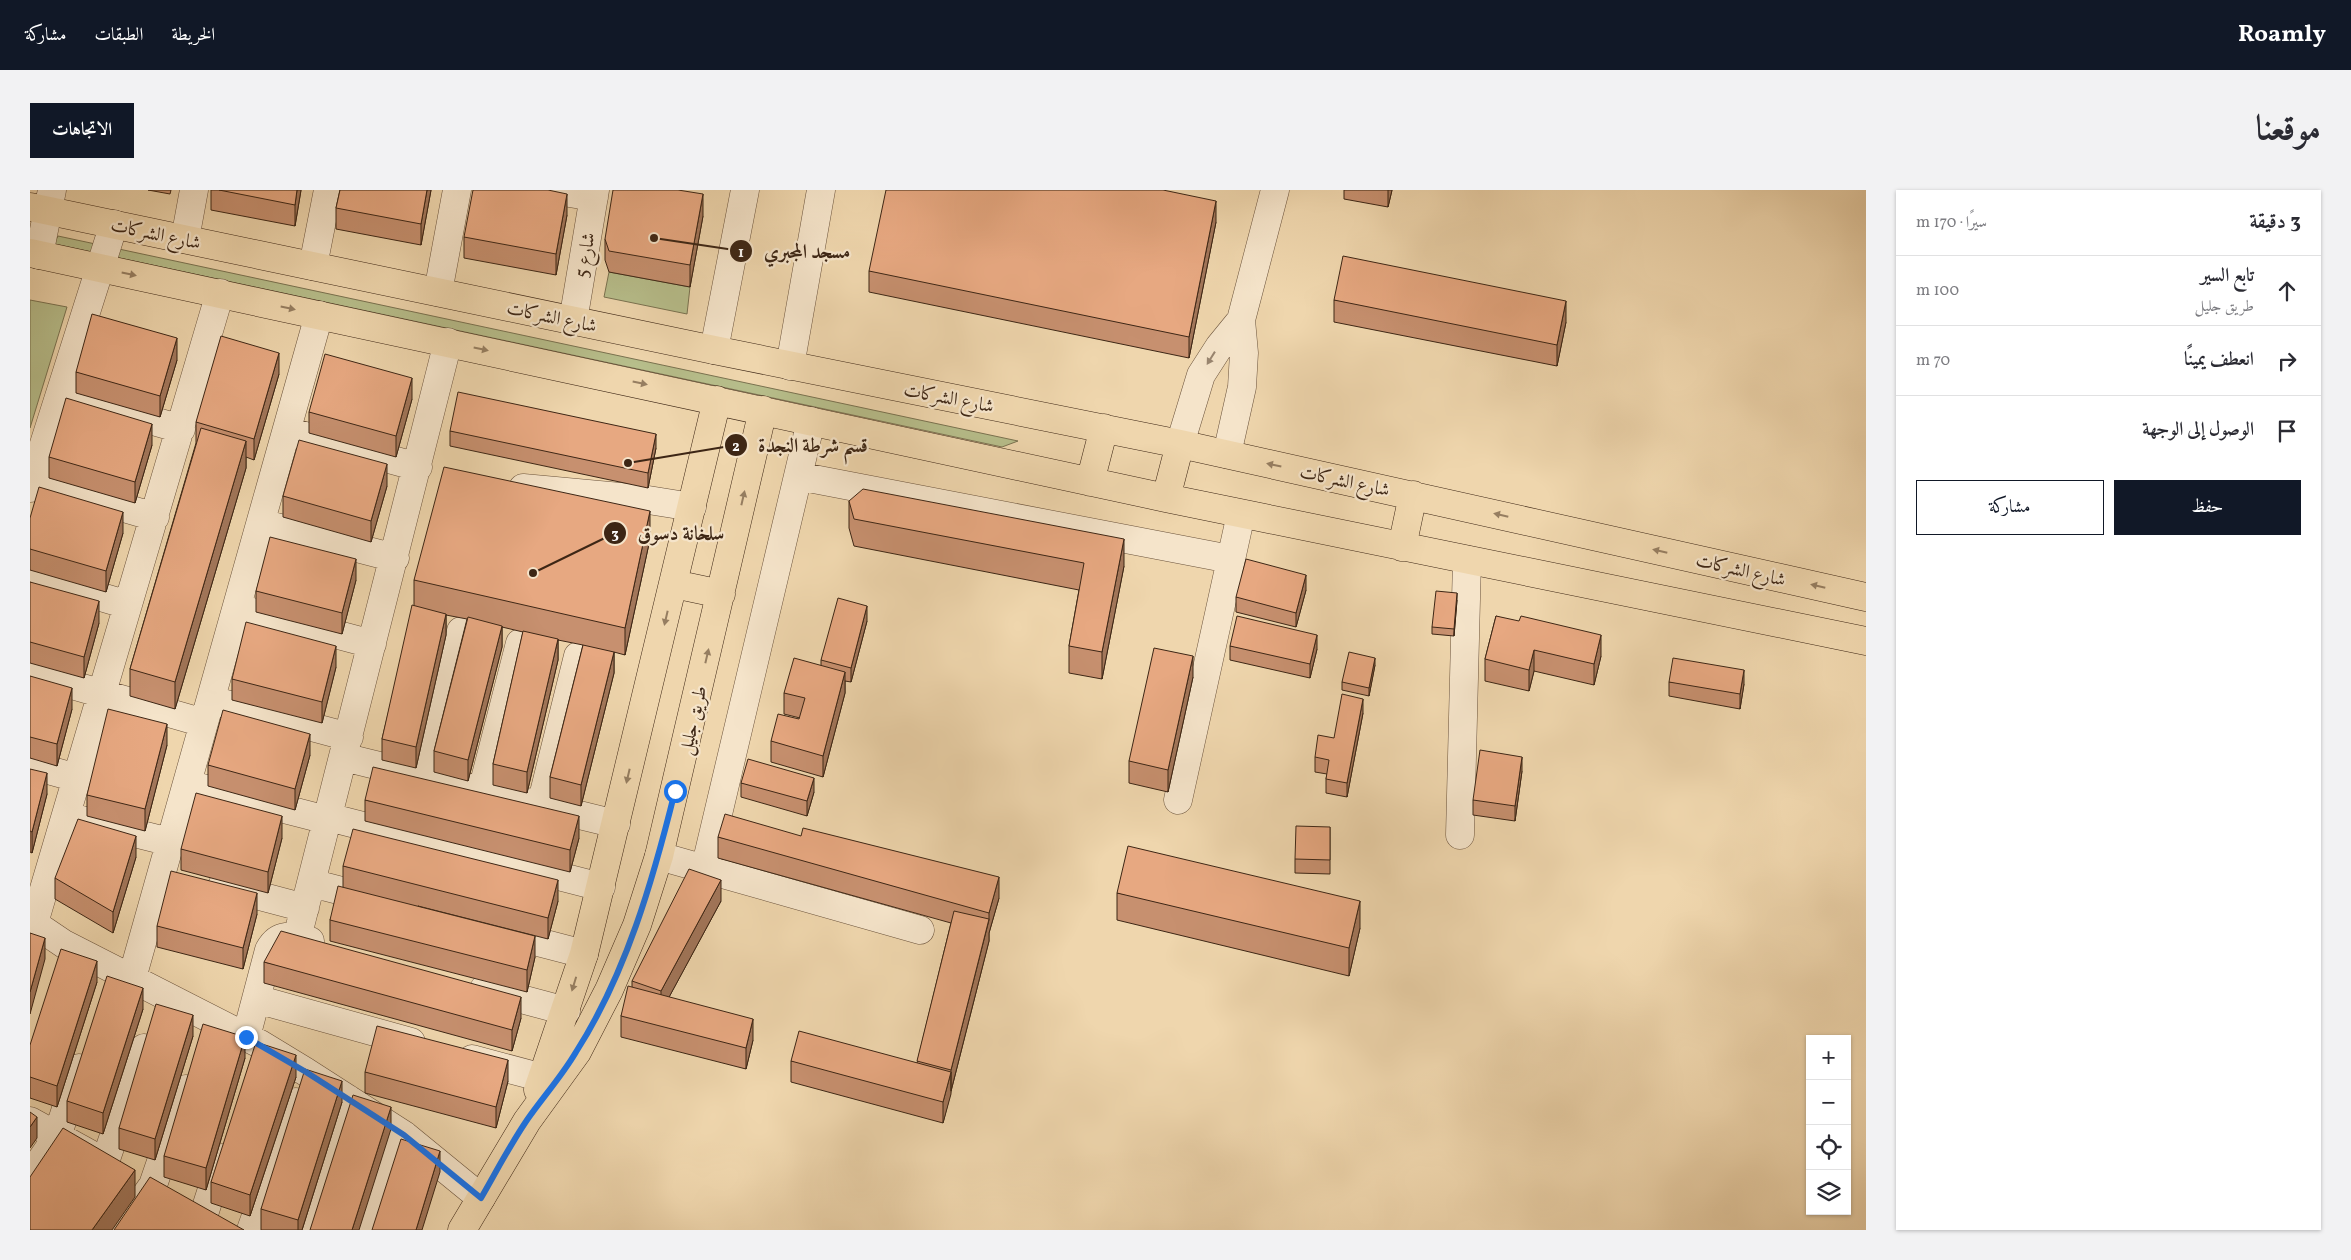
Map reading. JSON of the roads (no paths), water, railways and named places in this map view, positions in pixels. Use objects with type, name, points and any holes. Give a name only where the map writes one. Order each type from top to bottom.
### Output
[{"type":"main road","name":"شارع الشركات","points":[[43,203],[114,224],[790,366],[1227,454],[1866,597]]},
{"type":"main road","points":[[34,254],[1240,514],[1866,641]]},
{"type":"main road","name":"طريق جليل","points":[[527,1121],[584,954],[717,400]]},
{"type":"main road","name":"طريق جليل","points":[[462,1230],[527,1121],[577,1052],[609,990],[637,926],[659,856],[722,594],[763,410]]},
{"type":"main road","points":[[1090,482],[1104,428]]},
{"type":"main road","points":[[1166,498],[1180,444]]},
{"type":"main road","points":[[1402,547],[1413,495]]},
{"type":"main road","points":[[674,584],[722,594]]},
{"type":"street","points":[[185,239],[194,190]]},
{"type":"street","points":[[314,266],[328,190]]},
{"type":"street","points":[[438,292],[457,190]]},
{"type":"street","points":[[551,190],[595,194]]},
{"type":"street","points":[[714,350],[745,190]]},
{"type":"street","points":[[790,366],[820,190]]},
{"type":"street","points":[[1227,454],[1242,387],[1244,353],[1241,320],[1275,190]]},
{"type":"street","name":"شارع 5","points":[[573,320],[595,194]]},
{"type":"street","points":[[34,254],[43,203]]},
{"type":"street","points":[[114,224],[31,485],[155,517]]},
{"type":"street","points":[[220,294],[66,816],[32,922],[116,978],[162,994],[253,1041],[306,1072],[404,1135],[481,1198]]},
{"type":"street","points":[[116,978],[162,870],[319,314]]},
{"type":"street","points":[[1180,444],[1201,376],[1219,346],[1241,320]]},
{"type":"street","points":[[297,938],[418,467],[448,342]]},
{"type":"street","points":[[60,394],[181,429]]},
{"type":"street","points":[[705,869],[811,421]]},
{"type":"street","points":[[287,431],[418,467]]},
{"type":"street","points":[[798,476],[1230,560]]},
{"type":"street","points":[[500,486],[642,499],[692,507]]},
{"type":"street","points":[[1178,800],[1240,514]]},
{"type":"street","points":[[261,523],[394,558]]},
{"type":"street","points":[[1460,835],[1467,560]]},
{"type":"street","points":[[30,576],[128,605]]},
{"type":"street","points":[[237,608],[372,644]]},
{"type":"street","points":[[425,777],[461,631]]},
{"type":"street","points":[[482,791],[520,643]]},
{"type":"street","points":[[541,805],[578,656]]},
{"type":"street","points":[[30,673],[102,694],[207,712],[346,747],[425,777],[616,824]]},
{"type":"street","points":[[30,765],[77,778]]},
{"type":"street","points":[[187,784],[601,887]]},
{"type":"street","points":[[66,816],[170,842]]},
{"type":"street","points":[[659,856],[920,930]]},
{"type":"street","points":[[162,870],[195,879],[396,905]]},
{"type":"street","points":[[471,924],[584,954]]},
{"type":"street","points":[[251,1072],[256,999],[268,950],[280,937],[297,938],[336,948]]},
{"type":"street","points":[[55,972],[64,944]]},
{"type":"street","points":[[460,982],[566,1011]]},
{"type":"street","points":[[105,1162],[162,994]]},
{"type":"street","points":[[256,999],[543,1078]]},
{"type":"street","points":[[121,1230],[153,1185],[210,1019]]},
{"type":"street","points":[[30,1176],[57,1137],[87,1044]]},
{"type":"street","points":[[252,1230],[306,1072]]},
{"type":"street","points":[[308,1230],[348,1099]]},
{"type":"street","points":[[30,1120],[57,1137],[153,1185],[232,1230]]},
{"type":"street","points":[[370,1230],[404,1135]]},
{"type":"street","points":[[204,1214],[229,1138]]},
{"type":"place","name":"مسجد المجبري","points":[[654,238]]},
{"type":"place","name":"قسم شرطة النجدة","points":[[628,463]]},
{"type":"place","name":"سلخانة دسوق","points":[[533,573]]}]
